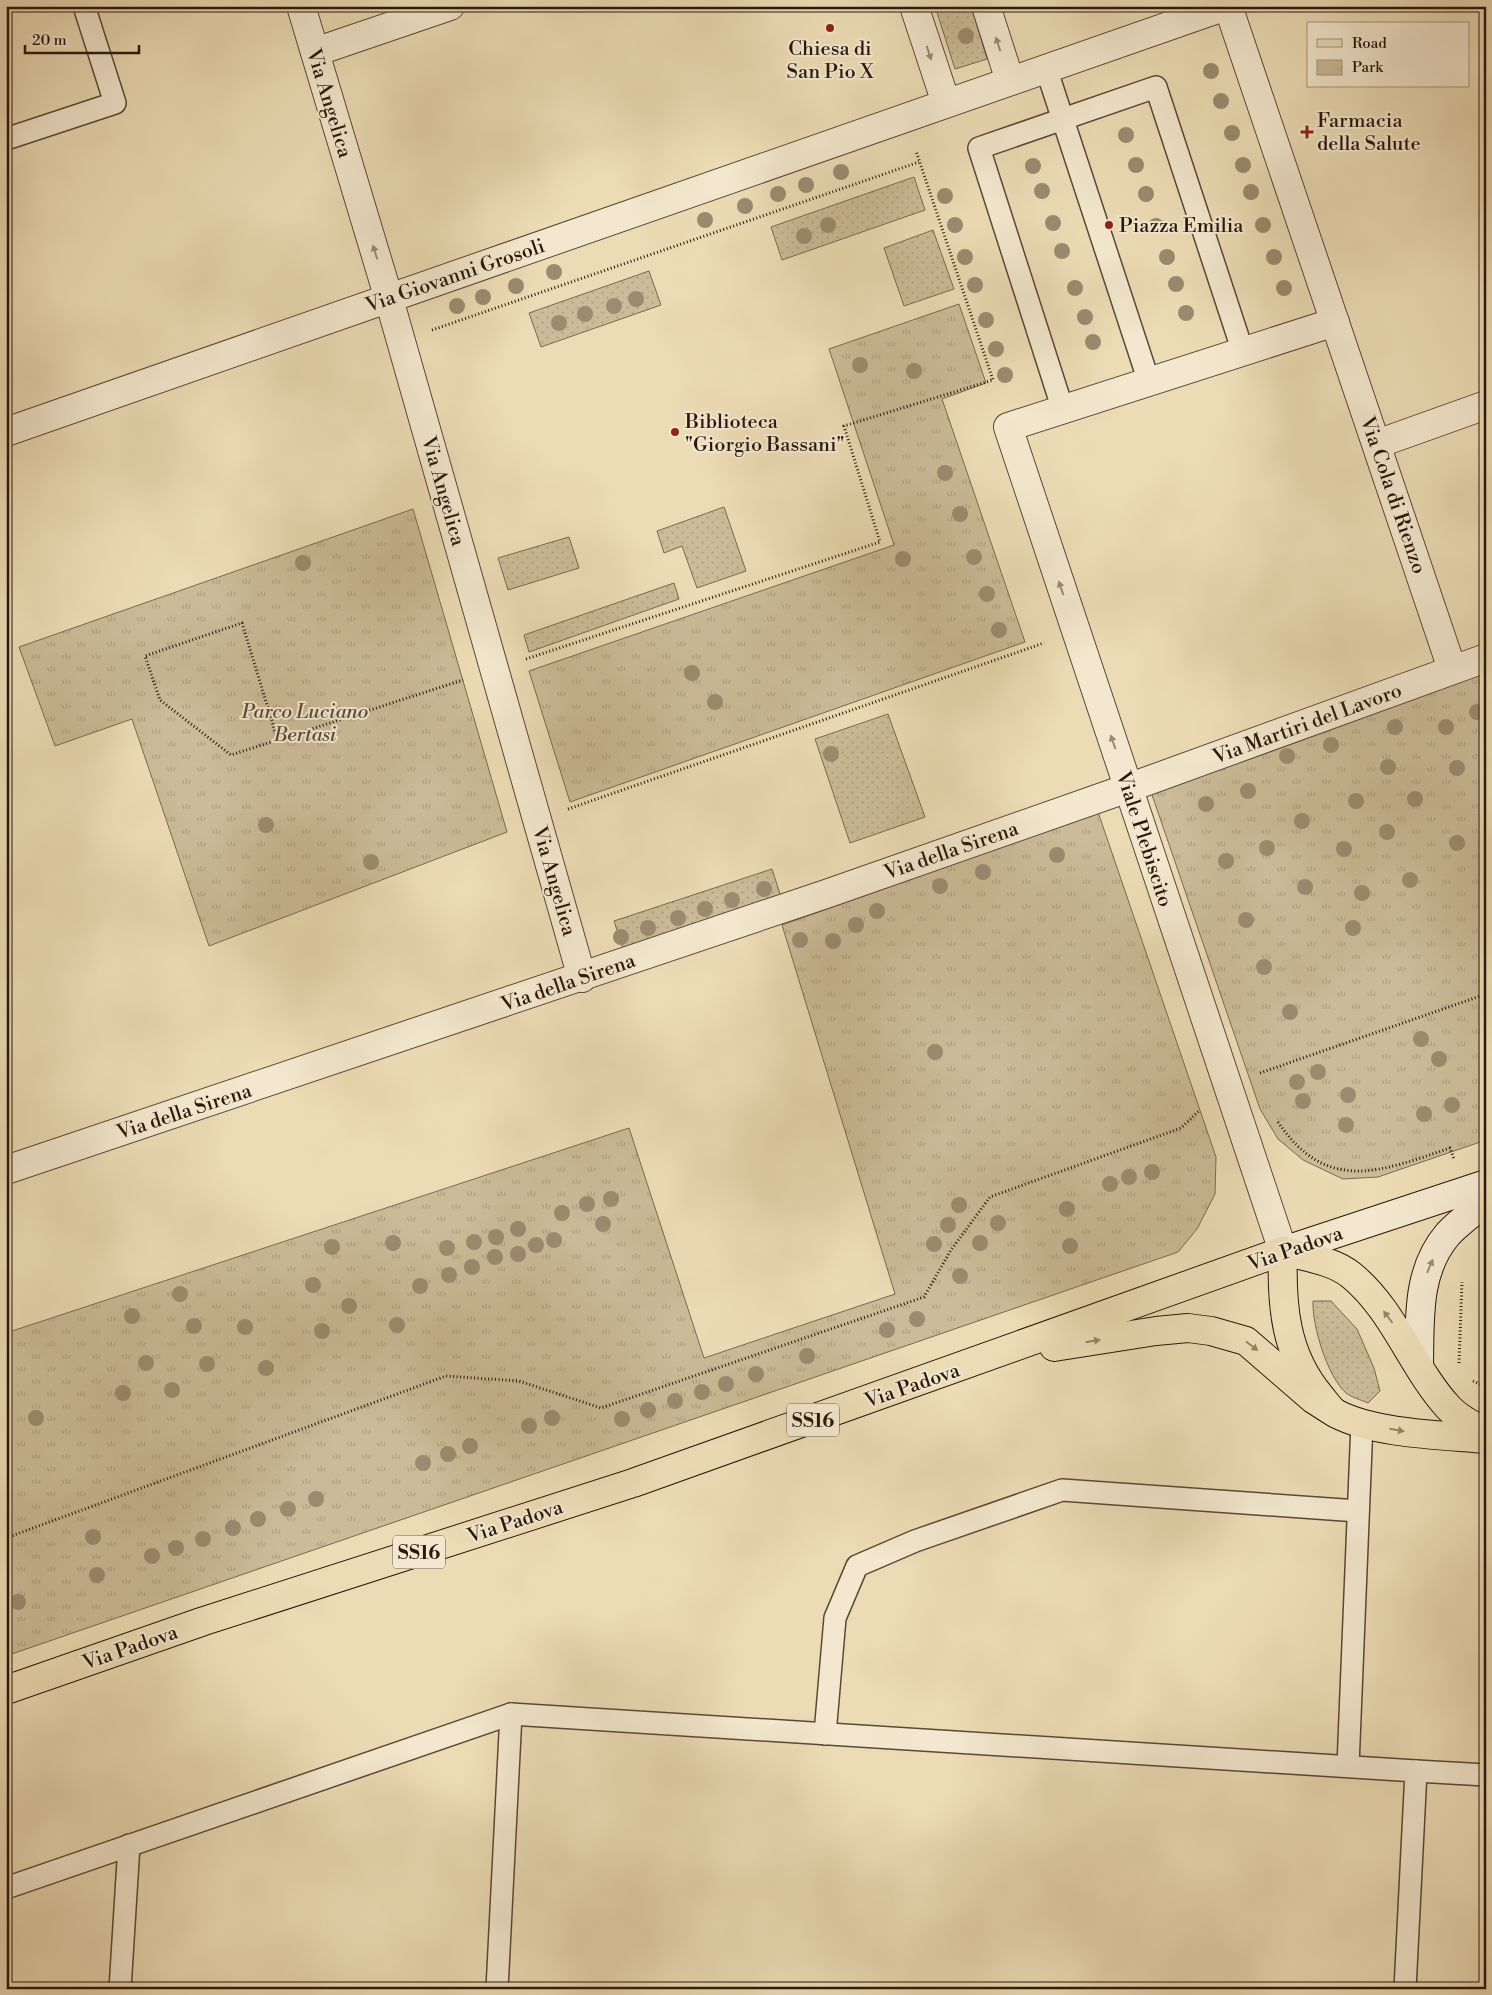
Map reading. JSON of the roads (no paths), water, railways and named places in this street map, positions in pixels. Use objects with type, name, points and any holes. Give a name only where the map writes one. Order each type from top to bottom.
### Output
[{"type":"main road","name":"Via Padova","points":[[6,1690],[204,1621],[633,1483],[1283,1252]]},
{"type":"main road","points":[[1335,1413],[1308,1382],[1295,1356],[1285,1320],[1282,1290],[1283,1252],[1329,1263],[1351,1275],[1389,1317],[1419,1366],[1448,1407],[1461,1419],[1486,1432]]},
{"type":"main road","name":"Via Padova","points":[[993,1356],[1156,1331],[1188,1328],[1246,1341],[1314,1400],[1335,1413],[1362,1423],[1419,1434],[1486,1439]]},
{"type":"street","name":"Via Angelica","points":[[301,6],[389,298],[582,978]]},
{"type":"street","points":[[315,52],[450,6]]},
{"type":"street","points":[[914,6],[946,103],[1227,6],[1335,322],[1063,410]]},
{"type":"street","points":[[986,6],[1010,81]]},
{"type":"street","name":"Via Giovanni Grosoli","points":[[6,432],[946,103]]},
{"type":"street","name":"Via Cola di Rienzo","points":[[1335,322],[1452,669]]},
{"type":"street","points":[[1377,444],[1486,405]]},
{"type":"street","name":"Viale Plebiscito","points":[[1063,410],[1008,428],[1283,1252]]},
{"type":"street","name":"Via Martiri del Lavoro","points":[[1128,788],[1486,658]]},
{"type":"street","name":"Via della Sirena","points":[[6,1170],[582,978],[1128,788]]},
{"type":"street","name":"Via Padova","points":[[1283,1252],[1486,1184]]},
{"type":"street","points":[[1419,1366],[1420,1301],[1429,1265],[1448,1234],[1486,1201]]},
{"type":"lane","points":[[6,139],[115,103],[84,6]]},
{"type":"lane","points":[[1046,68],[1149,382]]},
{"type":"lane","points":[[1063,410],[979,148],[1156,87],[1243,352]]},
{"type":"lane","points":[[1348,1766],[1362,1423]]},
{"type":"lane","points":[[825,1734],[835,1618],[857,1566],[898,1548],[1062,1490],[1358,1511]]},
{"type":"lane","points":[[497,1989],[511,1714]]},
{"type":"lane","points":[[6,1888],[511,1714],[1486,1775]]},
{"type":"lane","points":[[1405,1989],[1416,1771]]},
{"type":"lane","points":[[120,1989],[129,1846]]},
{"type":"place","name":"Chiesa di San Pio X","points":[[830,28]]},
{"type":"place","name":"Farmacia della Salute","points":[[1307,132]]},
{"type":"place","name":"Piazza Emilia","points":[[1109,225]]},
{"type":"place","name":"Biblioteca \"Giorgio Bassani\"","points":[[675,432]]},
{"type":"park label","name":"Parco Luciano Bertasi","points":[[305,722]]}]
